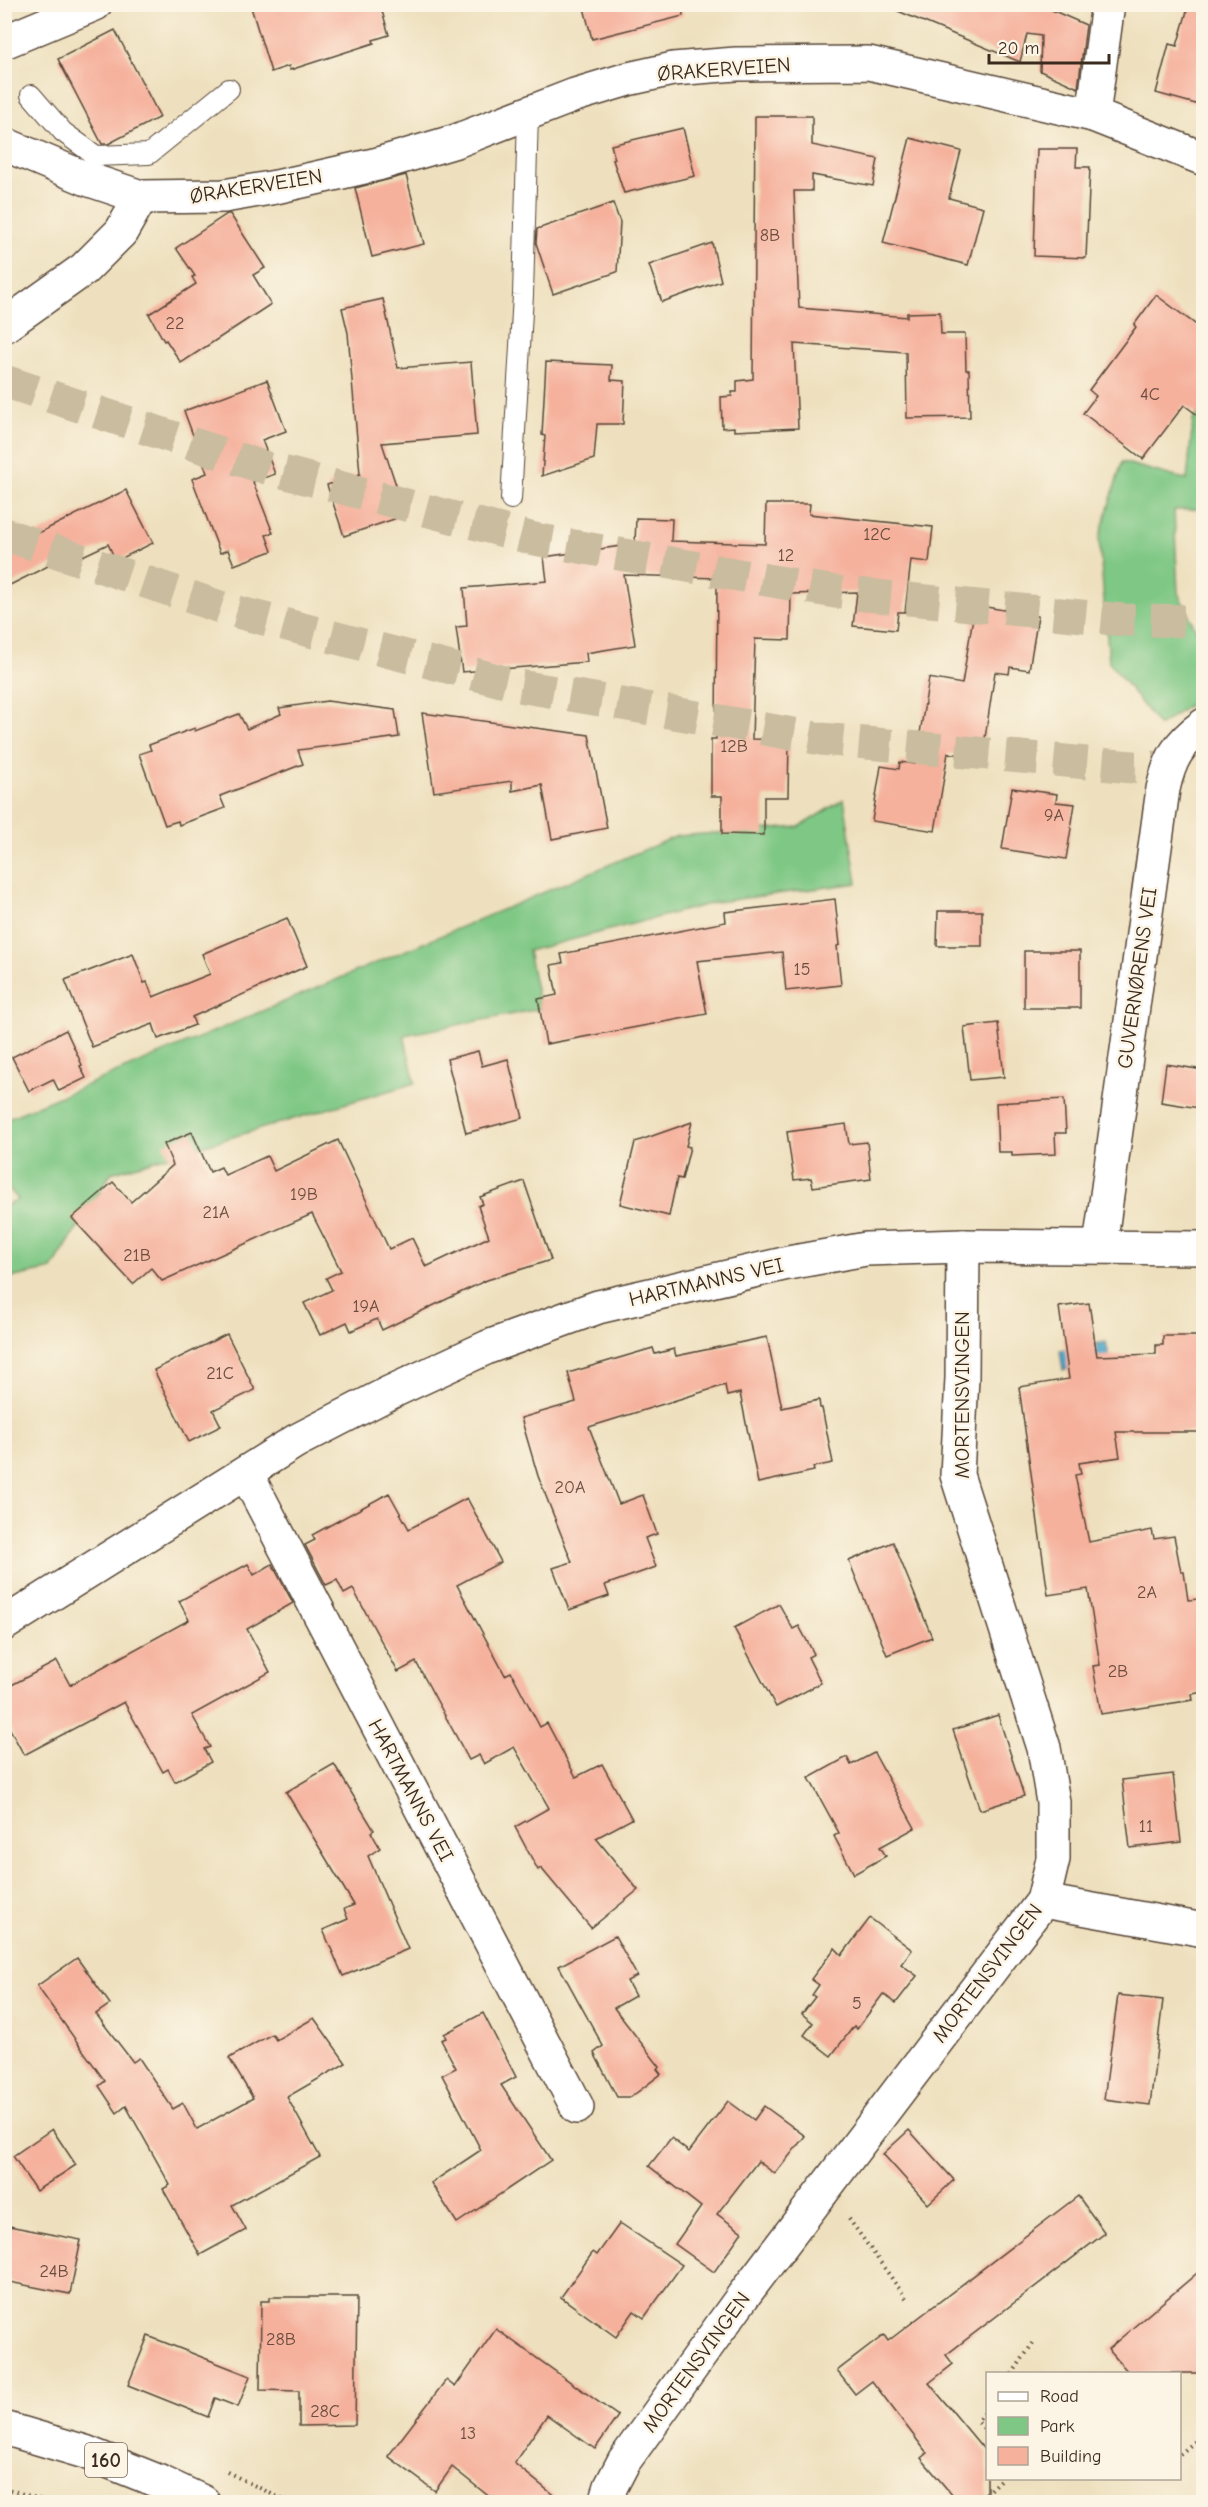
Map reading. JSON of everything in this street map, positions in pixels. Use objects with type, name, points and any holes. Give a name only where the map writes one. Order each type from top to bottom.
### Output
[{"type":"street","points":[[4,42],[95,4]]},
{"type":"street","points":[[1093,115],[1108,4]]},
{"type":"street","name":"ØRAKERVEIEN","points":[[4,144],[91,168],[141,197],[224,195],[276,188],[378,164],[456,141],[574,95],[673,69],[736,64],[869,63],[1093,115],[1203,159]]},
{"type":"street","points":[[4,326],[84,269],[121,232],[141,197]]},
{"type":"street","name":"GUVERNØRENS VEI","points":[[1100,1246],[1163,789],[1169,764],[1178,748],[1203,724]]},
{"type":"street","name":"HARTMANNS VEI","points":[[4,1624],[296,1441],[391,1392],[488,1347],[598,1307],[788,1263],[866,1249],[963,1246],[1203,1248]]},
{"type":"street","name":"MORTENSVINGEN","points":[[606,2502],[611,2486],[624,2461],[743,2296],[1043,1901],[1053,1859],[1053,1802],[1044,1748],[957,1475],[962,1378],[963,1246]]},
{"type":"street","name":"HARTMANNS VEI","points":[[246,1473],[577,2107]]},
{"type":"street","points":[[1043,1901],[1203,1930]]},
{"type":"street","name":"160","points":[[4,2428],[86,2452],[203,2502]]},
{"type":"lane","points":[[31,94],[91,168],[149,154],[229,89]]},
{"type":"lane","points":[[511,500],[523,295],[528,114]]},
{"type":"path","points":[[826,2187],[906,2298]]},
{"type":"path","points":[[1013,2372],[1033,2343]]},
{"type":"path","points":[[986,2410],[978,2422],[986,2432]]},
{"type":"path","points":[[1181,2452],[1203,2434]]},
{"type":"path","points":[[977,2502],[1000,2480]]},
{"type":"path","points":[[4,2488],[49,2502]]},
{"type":"green space","points":[[1203,406],[1203,509],[1174,510],[1178,593],[1203,640],[1203,695],[1159,726],[1109,662],[1099,539],[1122,462],[1187,480],[1193,420]]},
{"type":"green space","points":[[844,799],[857,883],[717,902],[528,951],[540,1009],[404,1035],[415,1083],[111,1173],[52,1269],[5,1279],[4,1207],[18,1199],[5,1185],[5,1115],[11,1117],[677,836],[799,827]]},
{"type":"water","points":[[1106,1342],[1110,1362],[1063,1370],[1060,1350]]},
{"type":"building","points":[[250,4],[380,4],[389,35],[373,40],[374,43],[290,70],[289,66],[271,72]]},
{"type":"building","points":[[583,4],[682,4],[683,16],[592,39]]},
{"type":"building","points":[[881,4],[1038,4],[1086,25],[1078,88],[1040,71],[1041,36],[1027,34],[1020,62]]},
{"type":"building","points":[[1189,4],[1203,4],[1203,106],[1156,93],[1169,44],[1177,46]]},
{"type":"building","points":[[115,30],[160,117],[108,144],[102,144],[58,59]]},
{"type":"building","points":[[755,116],[812,116],[812,145],[878,159],[873,186],[812,175],[812,191],[794,191],[799,308],[907,317],[907,313],[940,312],[941,334],[965,334],[966,370],[969,370],[970,417],[907,418],[906,352],[794,344],[798,428],[734,431],[734,427],[722,428],[721,397],[732,396],[732,392],[737,392],[737,381],[753,379]]},
{"type":"building","points":[[683,128],[695,176],[624,193],[613,160],[615,159],[611,145]]},
{"type":"building","points":[[910,138],[961,151],[949,198],[983,207],[968,265],[883,243]]},
{"type":"building","points":[[1037,149],[1077,149],[1076,167],[1090,167],[1086,258],[1034,256]]},
{"type":"building","points":[[406,175],[424,244],[372,257],[355,188]]},
{"type":"building","points":[[613,203],[620,222],[617,272],[553,294],[536,243],[537,229]]},
{"type":"building","points":[[230,214],[265,268],[253,275],[271,304],[181,363],[166,340],[164,341],[149,314],[196,284],[192,277],[195,276],[176,248]]},
{"type":"building","points":[[712,243],[721,281],[662,302],[649,265]]},
{"type":"building","points":[[1156,295],[1203,330],[1203,419],[1184,405],[1143,459],[1083,413],[1096,396],[1089,390],[1136,327],[1134,325]]},
{"type":"building","points":[[383,299],[398,368],[471,362],[477,435],[382,443],[406,515],[344,536],[327,485],[360,474],[348,333],[342,308]]},
{"type":"building","points":[[546,362],[612,365],[611,380],[625,381],[623,424],[597,424],[594,459],[542,476],[545,436],[542,435]]},
{"type":"building","points":[[267,380],[286,431],[262,440],[275,474],[253,482],[273,533],[266,535],[272,551],[234,565],[228,550],[220,553],[192,479],[207,473],[184,411]]},
{"type":"building","points":[[126,490],[153,543],[116,561],[108,544],[72,561],[70,555],[4,588],[4,550]]},
{"type":"building","points":[[766,504],[810,504],[809,514],[933,527],[929,562],[911,560],[905,612],[898,612],[896,630],[853,626],[857,592],[791,594],[790,640],[755,639],[752,739],[789,740],[788,797],[764,797],[764,835],[722,834],[722,796],[711,796],[711,739],[716,739],[717,578],[624,575],[635,645],[586,653],[587,662],[462,672],[456,627],[467,626],[464,588],[547,581],[544,557],[635,544],[636,518],[672,519],[671,541],[765,544]]},
{"type":"building","points":[[975,605],[1038,616],[1029,670],[1010,667],[1009,674],[995,672],[982,758],[948,753],[935,831],[872,821],[881,766],[899,769],[900,762],[915,764],[929,678],[962,684]]},
{"type":"building","points":[[327,701],[395,710],[399,737],[298,750],[303,764],[220,796],[225,808],[179,825],[178,821],[165,825],[139,754],[151,750],[149,745],[239,714],[247,729],[281,714],[279,708]]},
{"type":"building","points":[[422,713],[589,735],[607,828],[552,839],[542,785],[512,791],[512,781],[434,792]]},
{"type":"building","points":[[1012,788],[1057,794],[1056,802],[1075,804],[1066,859],[1002,849]]},
{"type":"building","points":[[835,899],[841,985],[786,991],[782,952],[697,961],[707,1014],[546,1044],[538,999],[557,995],[551,965],[563,963],[561,954],[726,922],[725,912]]},
{"type":"building","points":[[938,911],[982,911],[982,946],[937,946]]},
{"type":"building","points":[[287,918],[307,966],[192,1017],[195,1025],[158,1039],[153,1024],[92,1047],[65,980],[133,954],[144,983],[147,982],[153,997],[210,974],[202,954]]},
{"type":"building","points":[[1024,951],[1080,951],[1080,1008],[1024,1008]]},
{"type":"building","points":[[998,1023],[1004,1077],[970,1080],[964,1027]]},
{"type":"building","points":[[66,1030],[86,1078],[59,1091],[53,1079],[29,1091],[12,1057]]},
{"type":"building","points":[[478,1051],[482,1066],[508,1059],[523,1118],[466,1133],[447,1059]]},
{"type":"building","points":[[1166,1064],[1203,1070],[1199,1108],[1161,1102]]},
{"type":"building","points":[[1064,1099],[1066,1133],[1055,1133],[1056,1154],[1012,1156],[1012,1152],[998,1152],[996,1103]]},
{"type":"building","points":[[692,1122],[686,1146],[690,1147],[682,1179],[677,1178],[669,1216],[620,1204],[635,1142]]},
{"type":"building","points":[[846,1124],[849,1144],[867,1142],[871,1179],[813,1187],[811,1178],[794,1180],[787,1132]]},
{"type":"building","points":[[192,1132],[210,1172],[221,1167],[225,1175],[267,1156],[274,1171],[338,1140],[389,1249],[412,1238],[426,1267],[489,1237],[478,1206],[483,1204],[480,1197],[524,1181],[551,1260],[487,1280],[382,1330],[377,1319],[351,1331],[347,1322],[320,1335],[304,1303],[332,1290],[326,1278],[341,1271],[312,1214],[162,1281],[151,1268],[133,1284],[72,1218],[113,1182],[131,1202],[173,1165],[164,1144]]},
{"type":"building","points":[[1089,1303],[1097,1356],[1156,1354],[1156,1345],[1163,1345],[1163,1336],[1203,1336],[1201,1432],[1116,1432],[1120,1457],[1079,1463],[1081,1474],[1075,1475],[1089,1542],[1152,1530],[1154,1539],[1174,1536],[1181,1572],[1184,1572],[1188,1600],[1199,1599],[1203,1632],[1203,1692],[1192,1694],[1193,1700],[1101,1714],[1093,1666],[1100,1665],[1088,1589],[1048,1595],[1019,1387],[1069,1379],[1059,1307]]},
{"type":"building","points":[[227,1334],[255,1390],[213,1410],[221,1426],[189,1442],[154,1370]]},
{"type":"building","points":[[767,1337],[782,1408],[819,1400],[833,1463],[813,1467],[814,1471],[758,1483],[740,1393],[727,1396],[725,1385],[589,1427],[619,1504],[643,1495],[657,1534],[645,1538],[656,1567],[605,1585],[609,1596],[569,1610],[553,1568],[572,1562],[538,1476],[521,1418],[576,1402],[568,1373],[653,1348],[655,1354],[674,1349],[676,1356]]},
{"type":"building","points":[[389,1493],[409,1529],[467,1498],[501,1562],[457,1585],[505,1675],[511,1672],[540,1727],[547,1723],[576,1777],[602,1764],[632,1819],[596,1838],[638,1890],[591,1928],[541,1868],[538,1870],[515,1827],[549,1808],[514,1747],[484,1764],[479,1755],[469,1760],[416,1662],[398,1672],[353,1589],[344,1594],[337,1580],[326,1585],[305,1545],[315,1540],[312,1535]]},
{"type":"building","points":[[893,1542],[932,1637],[887,1655],[849,1561]]},
{"type":"building","points":[[248,1564],[254,1575],[272,1564],[293,1603],[247,1629],[270,1672],[192,1715],[210,1747],[204,1749],[211,1762],[175,1782],[168,1769],[163,1772],[124,1702],[24,1755],[4,1718],[4,1689],[57,1661],[70,1685],[189,1620],[179,1601]]},
{"type":"building","points":[[779,1604],[793,1629],[799,1626],[814,1654],[808,1657],[821,1683],[776,1707],[734,1628]]},
{"type":"building","points":[[998,1715],[1024,1796],[980,1810],[953,1730]]},
{"type":"building","points":[[874,1753],[915,1828],[880,1847],[886,1856],[854,1874],[834,1836],[839,1833],[809,1778],[847,1757],[851,1765]]},
{"type":"building","points":[[334,1764],[374,1830],[371,1832],[380,1848],[368,1856],[408,1949],[343,1976],[323,1930],[348,1919],[344,1909],[354,1905],[286,1792]]},
{"type":"building","points":[[1173,1774],[1181,1842],[1130,1848],[1122,1780]]},
{"type":"building","points":[[870,1918],[912,1950],[901,1964],[917,1976],[896,2003],[883,1994],[857,2029],[854,2026],[831,2056],[804,2035],[813,2023],[802,2014],[815,1997],[812,1995],[819,1985],[811,1979],[835,1948],[842,1955]]},
{"type":"building","points":[[615,1936],[637,1976],[627,1981],[635,1996],[614,2008],[660,2067],[657,2069],[661,2074],[631,2097],[617,2097],[594,2053],[603,2046],[559,1966]]},
{"type":"building","points":[[77,1958],[110,2004],[96,2014],[133,2062],[139,2058],[173,2109],[183,2103],[197,2129],[253,2098],[229,2058],[272,2034],[276,2040],[314,2018],[346,2063],[287,2097],[320,2157],[232,2205],[246,2230],[200,2255],[163,2189],[170,2185],[126,2106],[117,2113],[99,2086],[105,2081],[37,1986]]},
{"type":"building","points":[[1118,1995],[1163,2000],[1150,2105],[1104,2099]]},
{"type":"building","points":[[483,2013],[516,2077],[501,2085],[551,2160],[457,2223],[431,2183],[481,2150],[442,2075],[456,2068],[441,2040],[446,2038],[444,2034]]},
{"type":"building","points":[[728,2101],[754,2120],[764,2106],[805,2136],[775,2174],[758,2161],[717,2214],[742,2232],[714,2272],[675,2244],[701,2207],[649,2166],[671,2138],[689,2152]]},
{"type":"building","points":[[52,2129],[76,2165],[36,2191],[13,2156]]},
{"type":"building","points":[[909,2130],[954,2180],[928,2204],[883,2154]]},
{"type":"building","points":[[1078,2196],[1105,2233],[946,2355],[953,2364],[929,2383],[986,2452],[987,2502],[958,2502],[921,2458],[927,2453],[872,2381],[855,2394],[837,2371],[884,2335],[888,2341]]},
{"type":"building","points":[[620,2223],[682,2265],[644,2318],[634,2311],[616,2337],[561,2297],[593,2252],[597,2255]]},
{"type":"building","points":[[4,2225],[81,2240],[70,2294],[4,2281]]},
{"type":"building","points":[[1203,2268],[1203,2373],[1128,2372],[1108,2349]]},
{"type":"building","points":[[270,2297],[357,2297],[355,2425],[299,2426],[299,2391],[260,2390],[261,2301],[270,2301]]},
{"type":"building","points":[[496,2329],[618,2416],[595,2449],[547,2415],[514,2463],[562,2502],[496,2502],[452,2467],[435,2491],[388,2456],[446,2380],[455,2387]]},
{"type":"building","points":[[148,2336],[250,2376],[238,2407],[215,2398],[208,2417],[128,2385]]},
{"type":"tunnel","points":[[4,381],[256,465],[534,539],[835,592],[1124,620],[1204,621]]},
{"type":"tunnel","points":[[4,534],[226,609],[520,686],[821,739],[1132,767],[1204,768]]}]
